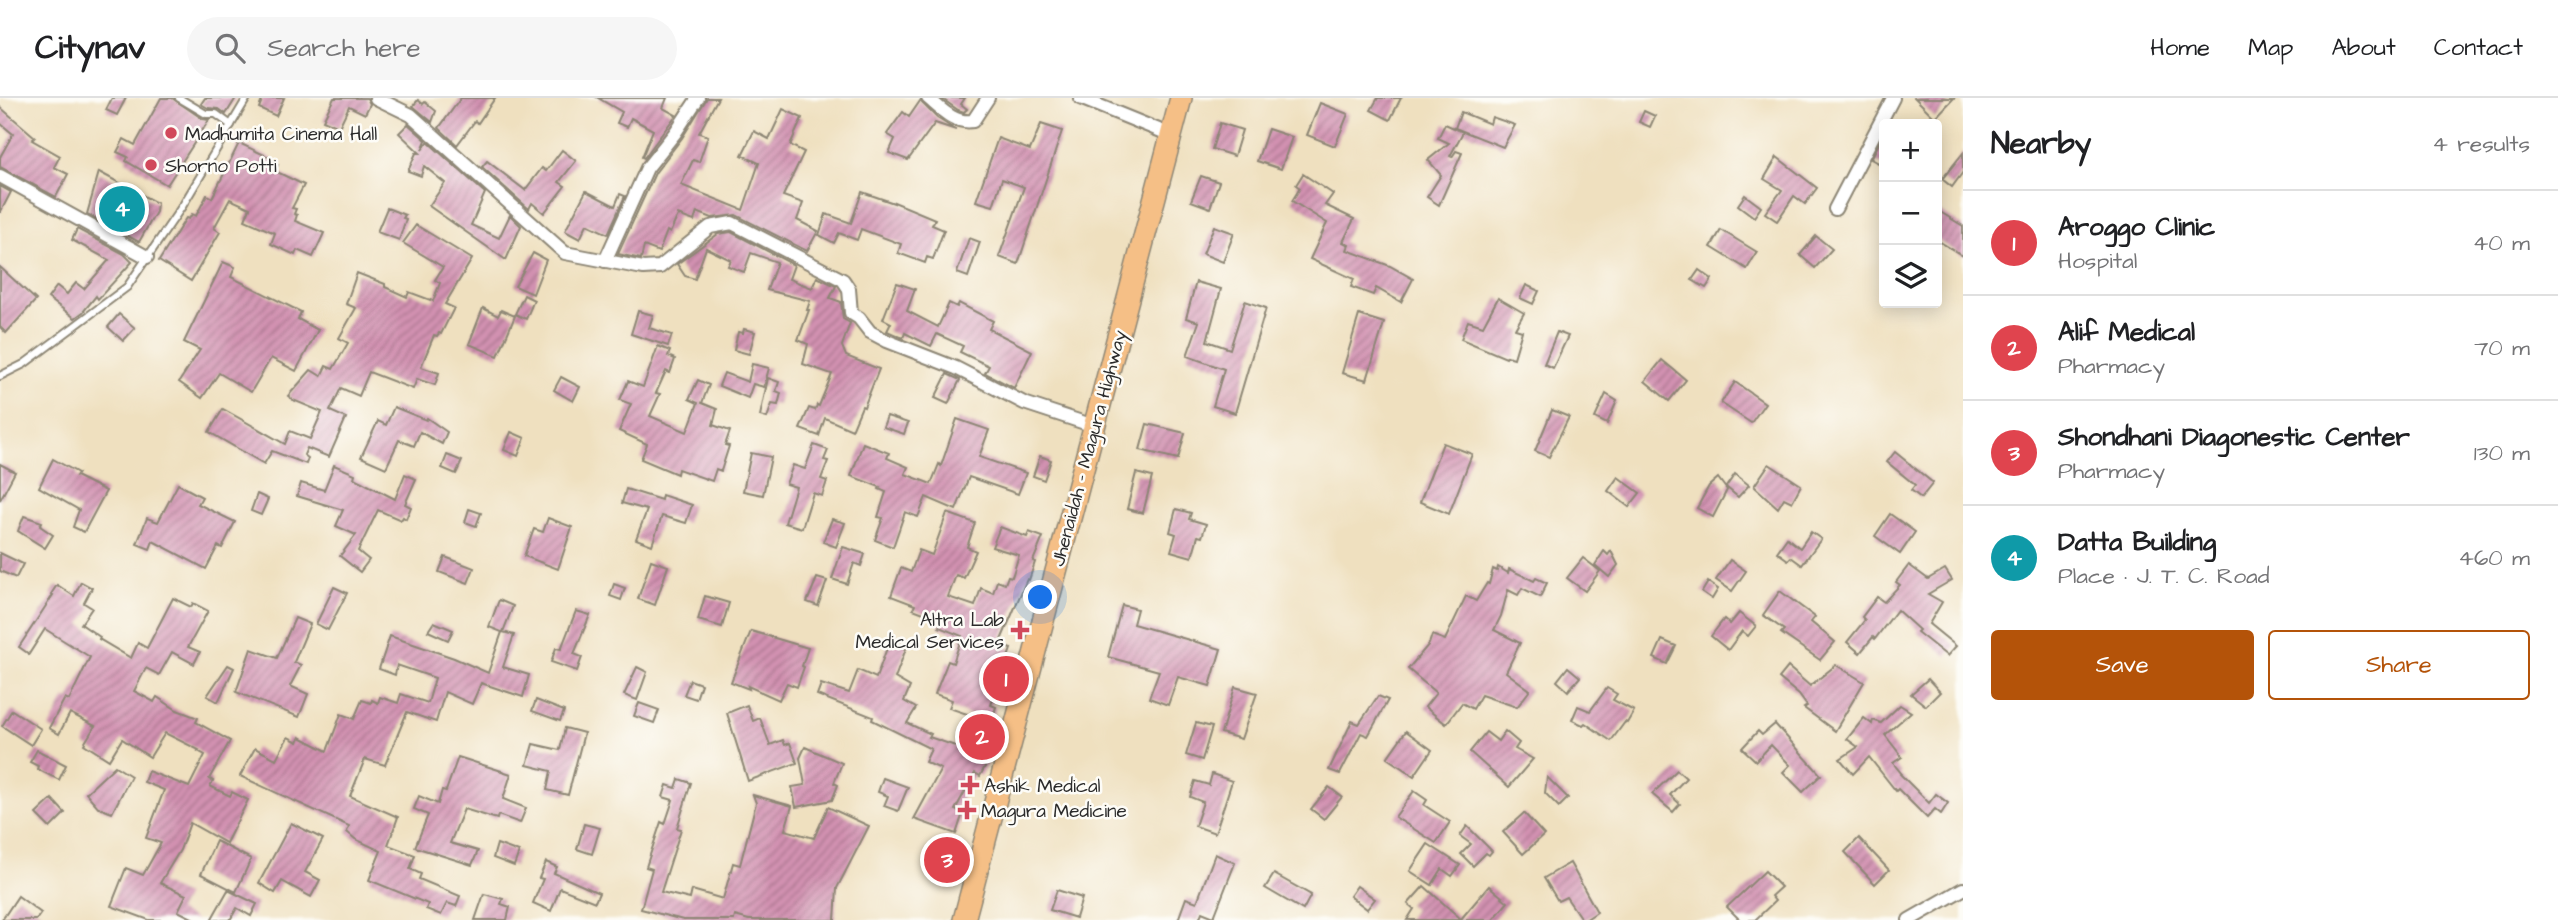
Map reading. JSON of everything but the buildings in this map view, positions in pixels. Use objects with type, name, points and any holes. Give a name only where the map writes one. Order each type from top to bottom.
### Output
[{"type":"highway","name":"Jhenaidah - Magura Highway","points":[[964,920],[1181,98]]},
{"type":"street","points":[[376,98],[411,115],[565,253],[643,268],[660,267],[710,227],[732,223],[843,280],[849,289],[851,313],[859,318],[870,332],[956,368],[1024,403],[1094,426]]},
{"type":"street","points":[[605,261],[648,168],[698,98]]},
{"type":"street","points":[[928,98],[950,117],[964,123],[972,121],[988,98]]},
{"type":"street","points":[[1080,98],[1171,135]]},
{"type":"street","points":[[1835,209],[1893,98]]},
{"type":"street","points":[[0,176],[147,257]]},
{"type":"street","points":[[1909,920],[1963,889]]},
{"type":"lane","points":[[179,98],[206,114],[216,114],[231,125]]},
{"type":"lane","points":[[0,376],[24,364],[127,287],[183,205],[247,98]]},
{"type":"place","name":"Madhumita Cinema Hall","points":[[171,133]]},
{"type":"place","name":"Shorno Potti","points":[[151,165]]},
{"type":"place","name":"Datta Building","points":[[122,209]]},
{"type":"place","name":"Altra Lab Medical Services","points":[[1020,630]]},
{"type":"place","name":"Aroggo Clinic","points":[[1006,679]]},
{"type":"place","name":"Alif Medical","points":[[982,737]]},
{"type":"place","name":"Ashik Medical","points":[[970,785]]},
{"type":"place","name":"Magura Medicine","points":[[967,810]]},
{"type":"place","name":"Shondhani Diagonestic Center","points":[[947,860]]}]
